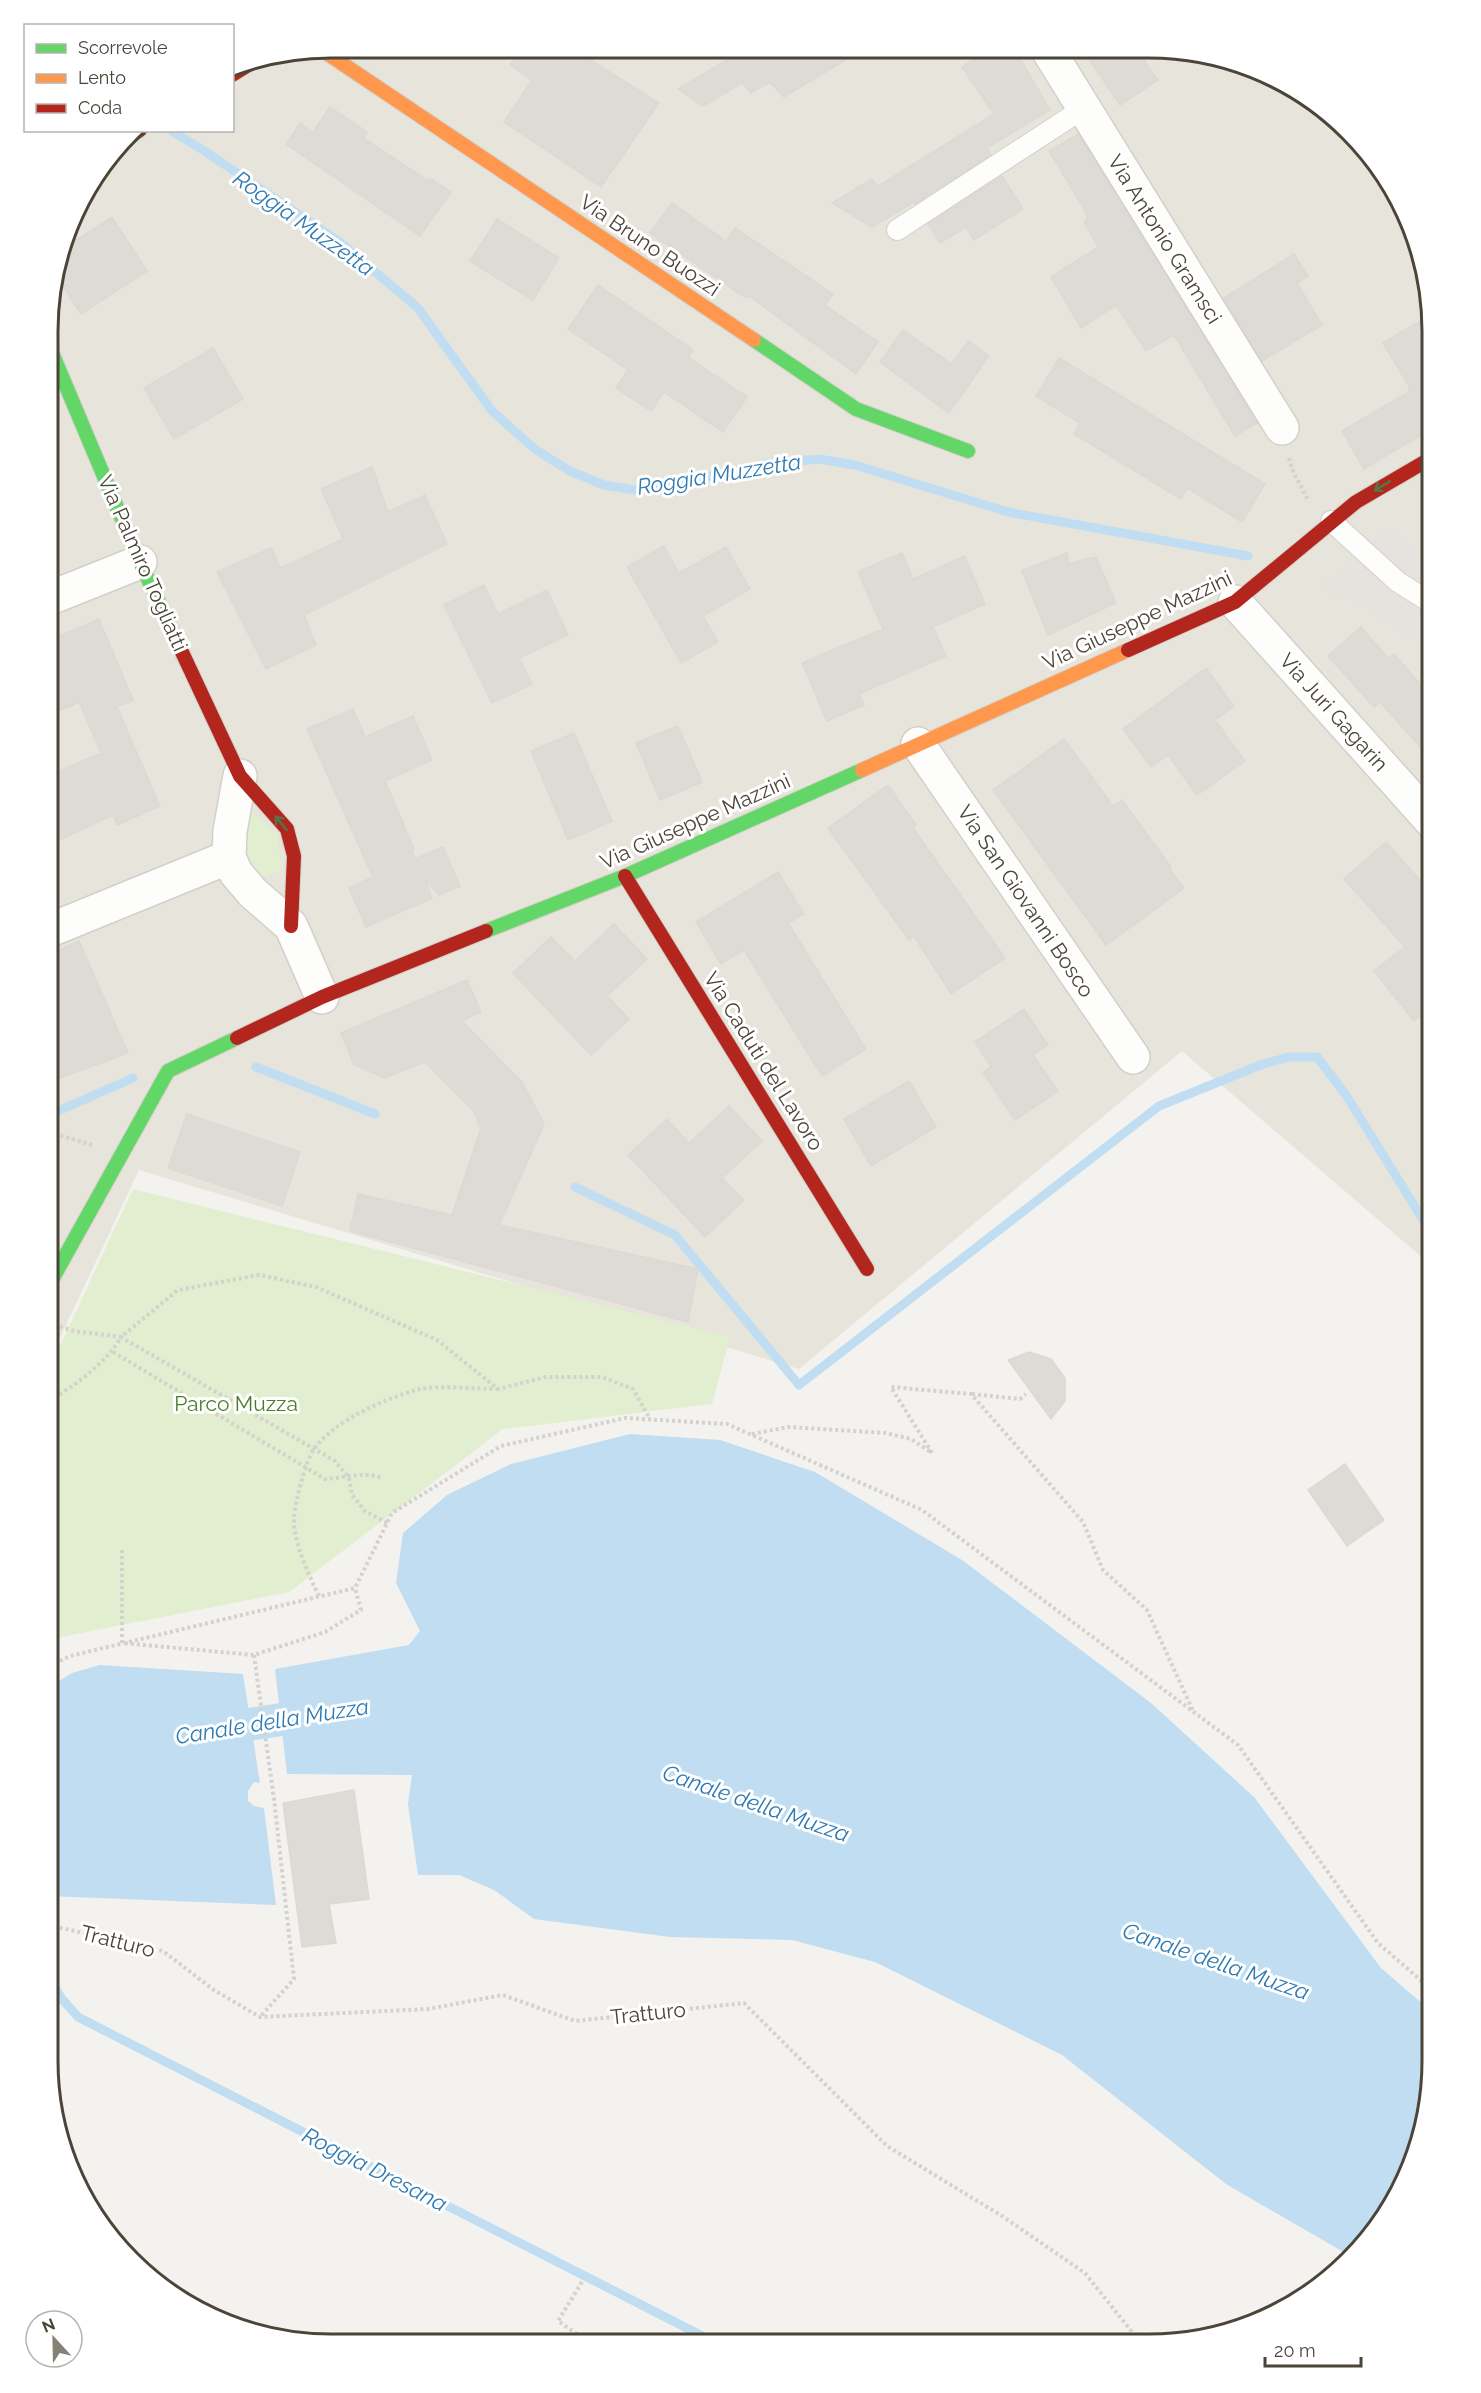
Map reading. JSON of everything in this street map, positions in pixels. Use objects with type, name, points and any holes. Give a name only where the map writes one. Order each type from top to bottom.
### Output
[{"type":"street","name":"Via Bruno Buozzi","points":[[334,58],[856,409],[968,452]]},
{"type":"street","name":"Via Antonio Gramsci","points":[[1055,58],[1282,428]]},
{"type":"street","name":"Via Palmiro Togliatti","points":[[58,367],[140,562],[240,776],[287,829],[294,856],[291,926]]},
{"type":"street","name":"Via Giuseppe Mazzini","points":[[58,1269],[168,1071],[322,998],[625,876],[1235,602],[1331,521],[1375,490],[1422,464]]},
{"type":"street","points":[[58,595],[140,562]]},
{"type":"street","name":"Via Juri Gagarin","points":[[1235,602],[1422,811]]},
{"type":"street","name":"Via San Giovanni Bosco","points":[[918,744],[1133,1058]]},
{"type":"street","points":[[58,927],[229,857],[230,831],[240,776]]},
{"type":"street","name":"Via Palmiro Togliatti","points":[[229,857],[236,873],[253,893],[291,926],[322,998]]},
{"type":"street","name":"Via Caduti del Lavoro","points":[[625,876],[867,1269]]},
{"type":"street","points":[[253,893],[274,892],[294,878]]},
{"type":"lane","points":[[897,230],[1084,108]]},
{"type":"lane","points":[[1331,521],[1398,582],[1422,597]]},
{"type":"path","points":[[1282,428],[1292,469],[1310,504],[1331,521]]},
{"type":"path","points":[[58,1135],[121,1154]]},
{"type":"path","points":[[58,1396],[113,1352],[121,1338],[178,1290],[259,1275],[316,1287],[438,1340],[498,1389]]},
{"type":"path","points":[[58,1326],[74,1331],[121,1338],[335,1461],[349,1478],[352,1495],[365,1511],[387,1523]]},
{"type":"path","points":[[113,1352],[325,1479],[349,1478],[368,1473],[381,1479]]},
{"type":"path","points":[[319,1596],[303,1564],[294,1520],[305,1467],[314,1449],[333,1430],[363,1411],[421,1389],[498,1389],[546,1377],[602,1377],[633,1389],[650,1419]]},
{"type":"path","points":[[750,1434],[789,1427],[885,1434],[911,1438],[932,1453],[891,1387],[1020,1399],[1026,1394]]},
{"type":"path","points":[[971,1394],[1083,1522],[1102,1570],[1147,1610],[1193,1712]]},
{"type":"path","points":[[122,1643],[254,1655],[325,1632],[361,1610],[355,1588],[392,1514],[501,1446],[625,1418],[727,1424],[921,1510],[1238,1745],[1378,1943],[1422,1981]]},
{"type":"path","points":[[122,1550],[122,1643]]},
{"type":"path","points":[[58,1662],[70,1656],[122,1643],[355,1588]]},
{"type":"path","points":[[254,1655],[274,1799],[294,1979],[260,2017]]},
{"type":"path","name":"Tratturo","points":[[58,1928],[163,1951],[214,1990],[260,2017],[429,2009],[503,1995],[574,2021],[744,2003],[887,2146],[1002,2216],[1085,2273],[1134,2334]]},
{"type":"path","points":[[577,2334],[558,2321],[582,2282]]},
{"type":"shaded area","points":[[1150,58],[1203,64],[1254,79],[1301,104],[1330,126],[1355,151],[1377,180],[1402,227],[1417,278],[1422,313],[1422,1258],[1182,1051],[799,1369],[139,1170],[58,1342],[59,313],[64,278],[79,227],[104,180],[126,151],[144,132],[234,132],[234,77],[278,64],[313,59]]},
{"type":"shaded area","points":[[1389,526],[1422,552],[1422,648],[1359,605],[1319,588]]},
{"type":"green space","points":[[249,811],[278,834],[281,871],[262,877],[243,865],[242,832]]},
{"type":"green space","name":"Parco Muzza","points":[[133,1189],[730,1337],[712,1404],[503,1429],[289,1592],[58,1638],[58,1345],[61,1344]]},
{"type":"water","points":[[630,1434],[720,1440],[815,1472],[962,1560],[1151,1703],[1254,1797],[1381,1968],[1422,2003],[1422,2080],[1417,2115],[1408,2149],[1402,2166],[1377,2213],[1345,2253],[1226,2184],[1062,2055],[875,1962],[792,1940],[670,1937],[534,1919],[494,1890],[459,1875],[418,1875],[408,1804],[412,1775],[287,1774],[275,1669],[409,1645],[420,1631],[396,1583],[403,1533],[447,1495],[511,1464]]},
{"type":"water","points":[[100,1665],[243,1674],[260,1783],[254,1782],[248,1791],[248,1801],[254,1806],[264,1808],[276,1905],[58,1896],[58,1682],[72,1673]]},
{"type":"building","points":[[515,58],[587,58],[659,103],[601,187],[504,122],[532,80],[510,65]]},
{"type":"building","points":[[730,58],[750,58],[752,60],[755,58],[849,58],[784,97],[770,82],[751,93],[742,83],[703,106],[678,89]]},
{"type":"building","points":[[976,58],[1020,58],[1050,110],[987,148],[991,155],[915,204],[914,202],[872,227],[832,203],[872,179],[877,187],[994,114],[962,67]]},
{"type":"building","points":[[1088,58],[1143,58],[1158,80],[1120,105]]},
{"type":"building","points":[[330,107],[367,132],[363,138],[428,181],[430,178],[451,192],[420,236],[286,144],[300,123],[313,132]]},
{"type":"building","points":[[1078,134],[1257,423],[1235,436],[1174,335],[1146,351],[1116,305],[1081,328],[1051,277],[1098,247],[1084,222],[1088,218],[1083,207],[1049,151]]},
{"type":"building","points":[[1002,176],[1023,209],[974,240],[966,227],[940,243],[928,224]]},
{"type":"building","points":[[672,203],[726,241],[735,228],[833,294],[825,305],[878,342],[856,374],[748,295],[746,298],[650,233]]},
{"type":"building","points":[[112,217],[147,271],[81,314],[63,286],[74,242]]},
{"type":"building","points":[[497,219],[559,258],[533,300],[470,261]]},
{"type":"building","points":[[1294,254],[1308,276],[1297,283],[1322,325],[1262,361],[1224,298]]},
{"type":"building","points":[[598,285],[693,350],[688,357],[747,397],[723,432],[664,392],[651,411],[616,388],[628,370],[568,329]]},
{"type":"building","points":[[1422,320],[1422,435],[1364,469],[1342,431],[1409,392],[1409,386],[1383,343]]},
{"type":"building","points":[[903,330],[952,364],[968,341],[989,356],[949,413],[880,362]]},
{"type":"building","points":[[213,348],[243,399],[174,439],[144,388]]},
{"type":"building","points":[[1059,358],[1265,484],[1242,522],[1187,488],[1181,499],[1074,434],[1080,423],[1036,396]]},
{"type":"building","points":[[372,467],[388,512],[425,495],[447,544],[304,615],[316,645],[266,669],[217,572],[271,548],[281,568],[343,539],[321,489]]},
{"type":"building","points":[[664,546],[679,573],[726,547],[750,589],[703,616],[718,642],[681,663],[627,567]]},
{"type":"building","points":[[902,553],[913,579],[965,556],[985,604],[933,627],[946,656],[859,694],[864,705],[827,721],[802,663],[883,629],[858,572]]},
{"type":"building","points":[[1067,553],[1069,563],[1096,557],[1116,603],[1048,635],[1022,571]]},
{"type":"building","points":[[484,585],[498,614],[547,590],[568,635],[519,658],[532,684],[492,703],[444,605]]},
{"type":"building","points":[[99,619],[133,700],[117,707],[160,806],[117,825],[113,815],[58,840],[58,772],[101,753],[79,702],[58,711],[58,659],[61,658],[58,651],[58,637]]},
{"type":"building","points":[[1361,627],[1389,659],[1394,654],[1422,686],[1422,749],[1380,702],[1374,707],[1328,656]]},
{"type":"building","points":[[1206,668],[1234,706],[1215,720],[1245,761],[1197,795],[1168,755],[1151,767],[1123,729]]},
{"type":"building","points":[[353,709],[365,737],[413,716],[432,760],[385,781],[414,849],[412,850],[415,859],[443,847],[460,886],[439,895],[425,880],[432,898],[366,927],[349,888],[373,877],[307,729]]},
{"type":"building","points":[[678,726],[702,782],[660,800],[636,743]]},
{"type":"building","points":[[574,733],[612,821],[568,840],[531,751]]},
{"type":"building","points":[[1064,739],[1113,806],[1122,800],[1184,888],[1106,945],[993,790]]},
{"type":"building","points":[[888,785],[916,825],[913,828],[1005,958],[951,994],[914,936],[909,940],[828,828]]},
{"type":"building","points":[[1386,842],[1422,883],[1422,1015],[1414,1021],[1374,971],[1405,947],[1344,879]]},
{"type":"building","points":[[778,872],[804,914],[788,923],[866,1049],[822,1076],[744,950],[721,964],[696,922]]},
{"type":"building","points":[[614,924],[647,959],[607,996],[629,1019],[591,1055],[513,973],[551,937],[575,961]]},
{"type":"building","points":[[79,941],[128,1053],[58,1079],[58,950]]},
{"type":"building","points":[[467,980],[481,1012],[462,1021],[522,1082],[544,1124],[499,1225],[698,1269],[688,1322],[350,1231],[358,1194],[452,1215],[481,1128],[473,1110],[425,1062],[385,1078],[354,1065],[341,1033]]},
{"type":"building","points":[[1024,1009],[1048,1045],[1033,1055],[1058,1091],[1015,1120],[983,1072],[991,1067],[975,1042]]},
{"type":"building","points":[[909,1081],[936,1127],[871,1166],[844,1119]]},
{"type":"building","points":[[729,1106],[762,1141],[722,1178],[744,1200],[705,1237],[628,1155],[667,1119],[689,1143]]},
{"type":"building","points":[[187,1114],[300,1152],[282,1206],[168,1168]]},
{"type":"building","points":[[1029,1352],[1051,1359],[1065,1378],[1065,1401],[1051,1419],[1008,1360]]},
{"type":"building","points":[[1345,1464],[1384,1520],[1347,1546],[1308,1490]]},
{"type":"building","points":[[354,1790],[369,1899],[329,1904],[336,1943],[302,1947],[283,1803]]},
{"type":"waterway","name":"Roggia Muzzetta","points":[[173,132],[341,243],[418,308],[492,411],[536,450],[570,471],[604,485],[635,490],[766,464],[819,459],[855,465],[1008,512],[1248,556]]},
{"type":"waterway","points":[[575,1187],[675,1235],[799,1385],[1159,1106],[1263,1064],[1289,1057],[1317,1057],[1346,1095],[1422,1218]]},
{"type":"waterway","points":[[256,1067],[375,1114]]},
{"type":"waterway","points":[[58,1111],[133,1078]]},
{"type":"waterway","name":"Canale della Muzza","points":[[206,1731],[324,1713]]},
{"type":"waterway","name":"Roggia Dresana","points":[[58,1992],[78,2017],[698,2334]]},
{"type":"traffic: fast","points":[[754,340],[856,409],[968,451]]},
{"type":"traffic: fast","points":[[58,367],[140,562],[181,650]]},
{"type":"traffic: fast","points":[[486,931],[625,876],[862,770]]},
{"type":"traffic: fast","points":[[58,1269],[168,1071],[237,1038]]},
{"type":"traffic: slow","points":[[334,58],[754,340]]},
{"type":"traffic: slow","points":[[862,770],[1128,650]]},
{"type":"traffic: jam","points":[[1128,650],[1235,602],[1356,502],[1422,463]]},
{"type":"traffic: jam","points":[[181,650],[240,776],[287,829],[294,856],[291,926]]},
{"type":"traffic: jam","points":[[625,876],[867,1269]]},
{"type":"traffic: jam","points":[[237,1038],[322,997],[486,931]]}]
